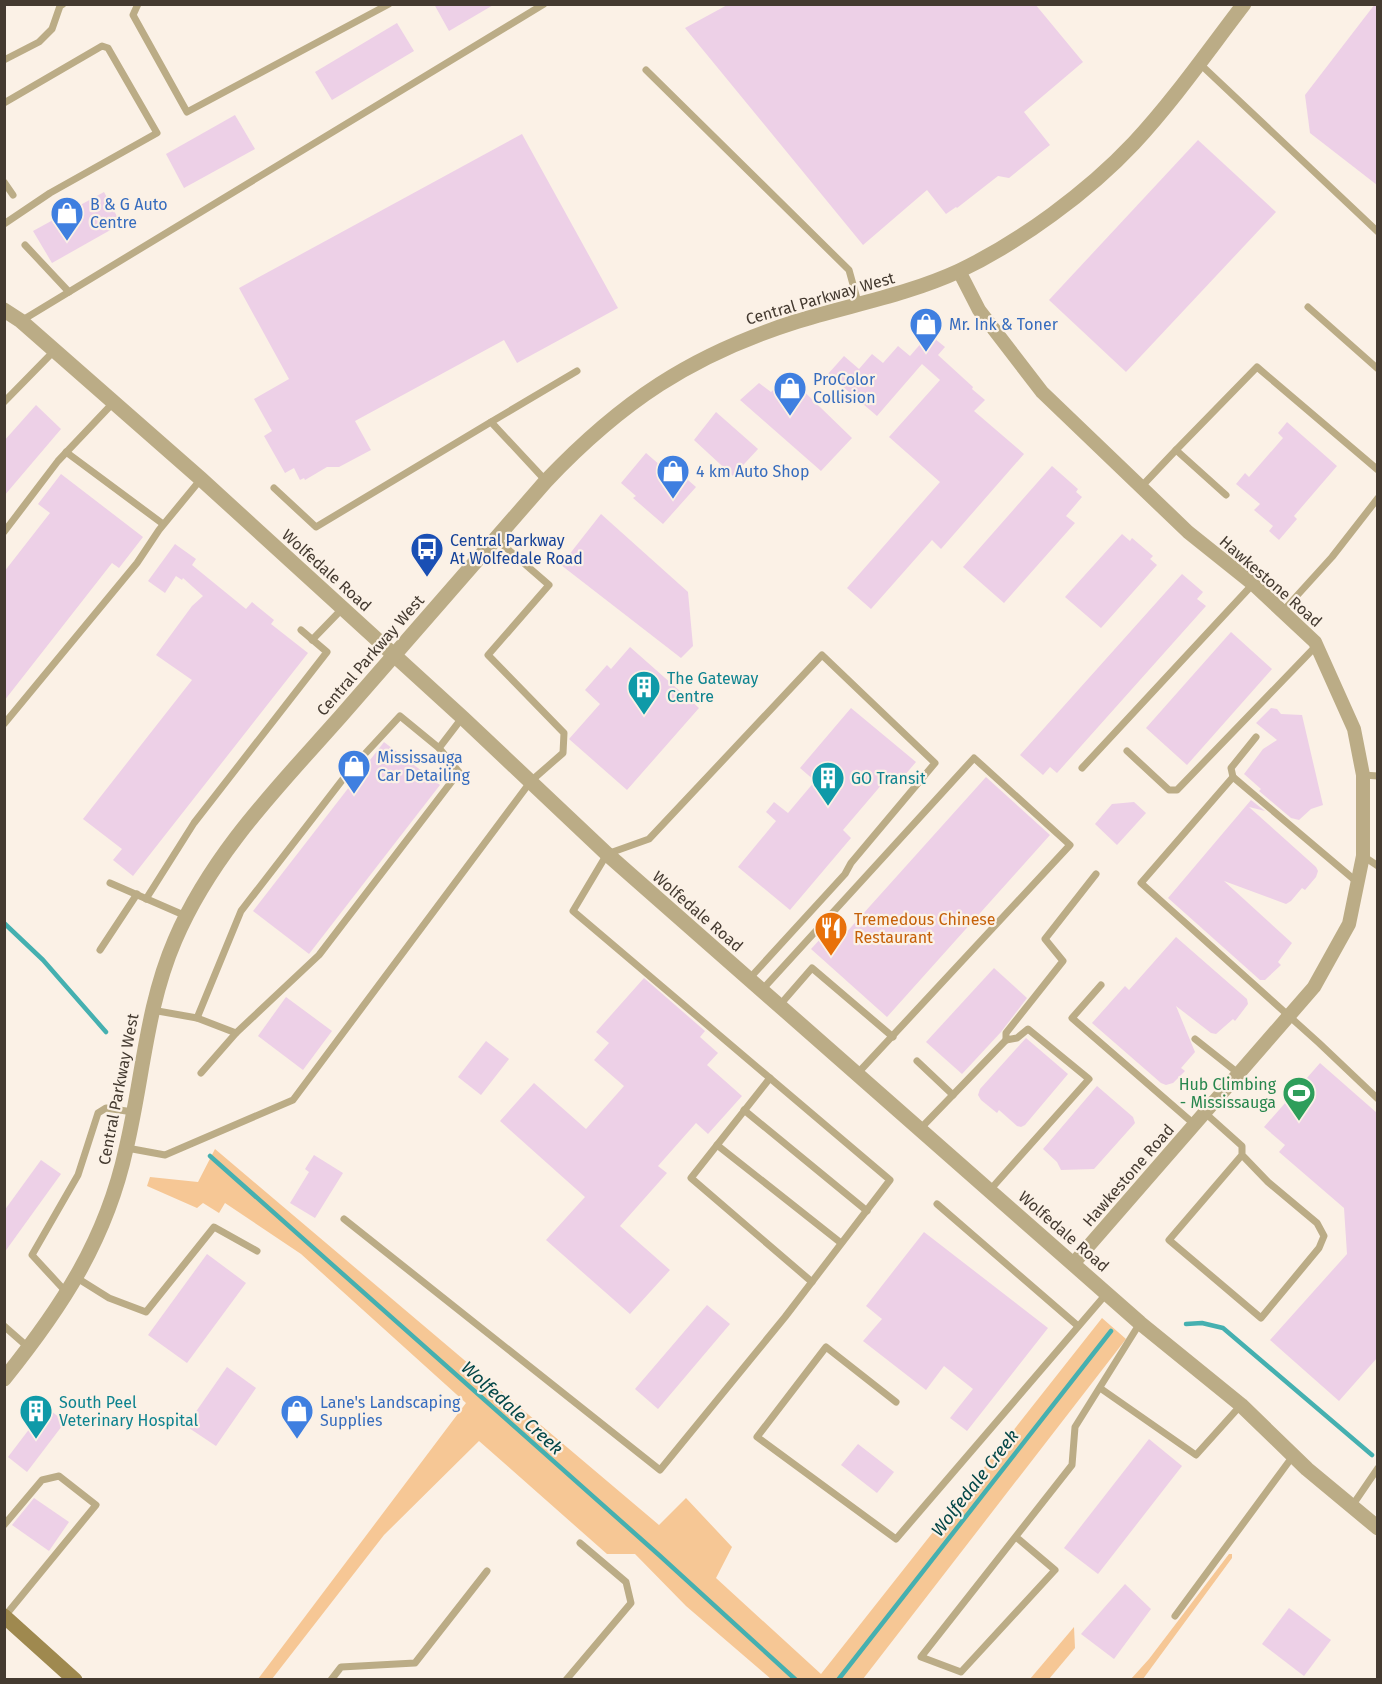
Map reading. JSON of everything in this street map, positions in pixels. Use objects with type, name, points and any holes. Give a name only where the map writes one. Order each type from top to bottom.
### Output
[{"type":"main road","points":[[5,1616],[75,1680]]},
{"type":"street","name":"Central Parkway West","points":[[4,1379],[47,1324],[77,1278],[113,1198],[127,1148],[157,988],[186,916],[215,866],[237,834],[546,481],[571,455],[634,400],[700,359],[757,334],[905,292],[959,270],[1016,239],[1076,197],[1133,143],[1244,4]]},
{"type":"street","name":"Hawkestone Road","points":[[959,270],[979,310],[1042,392],[1188,532],[1253,584],[1317,645],[1354,729],[1363,775],[1363,856],[1349,924],[1314,987],[1073,1264]]},
{"type":"street","name":"Wolfedale Road","points":[[5,310],[21,321],[201,479],[607,854],[1140,1323],[1240,1405],[1293,1456],[1377,1528]]},
{"type":"lane","points":[[4,60],[39,42],[52,28],[60,6],[63,4]]},
{"type":"lane","points":[[138,4],[133,15],[187,112],[389,4]]},
{"type":"lane","points":[[21,321],[544,4]]},
{"type":"lane","points":[[4,103],[102,46],[108,48],[157,133],[50,193],[4,224]]},
{"type":"lane","points":[[1199,63],[1377,232]]},
{"type":"lane","points":[[646,70],[849,270],[859,306]]},
{"type":"lane","points":[[4,182],[13,195]]},
{"type":"lane","points":[[25,246],[69,292]]},
{"type":"lane","points":[[1308,307],[1377,369]]},
{"type":"lane","points":[[4,402],[54,351]]},
{"type":"lane","points":[[1142,487],[1257,367],[1377,470]]},
{"type":"lane","points":[[274,488],[316,527],[577,371]]},
{"type":"lane","points":[[4,532],[66,452],[113,403]]},
{"type":"lane","points":[[491,422],[546,481]]},
{"type":"lane","points":[[1176,450],[1226,495]]},
{"type":"lane","points":[[66,452],[163,525]]},
{"type":"lane","points":[[4,724],[137,562],[163,525],[201,479]]},
{"type":"lane","points":[[1283,611],[1332,557],[1377,498]]},
{"type":"lane","points":[[127,1148],[165,1155],[292,1100],[531,782],[563,753],[564,733],[488,655],[549,585],[496,539]]},
{"type":"lane","points":[[1082,768],[1253,584]]},
{"type":"lane","points":[[312,640],[342,609]]},
{"type":"lane","points":[[146,898],[194,823],[327,652],[301,630]]},
{"type":"lane","points":[[1127,751],[1169,790],[1177,789],[1317,645]]},
{"type":"lane","points":[[344,1219],[660,1470],[812,1282],[890,1180],[573,911],[607,854],[650,839],[822,655],[934,763],[851,863],[845,874],[749,980]]},
{"type":"lane","points":[[197,1018],[241,910],[350,770],[400,716],[439,748],[459,772],[319,955],[236,1033],[201,1073]]},
{"type":"lane","points":[[439,748],[462,718]]},
{"type":"lane","points":[[1256,737],[1231,768],[1233,777],[1358,882]]},
{"type":"lane","points":[[762,990],[974,758],[1070,845],[857,1074]]},
{"type":"lane","points":[[1363,775],[1377,776]]},
{"type":"lane","points":[[1233,777],[1141,884],[1377,1099]]},
{"type":"lane","points":[[1363,856],[1377,859]]},
{"type":"lane","points":[[1363,856],[1377,866]]},
{"type":"lane","points":[[1006,1040],[1006,1033],[1063,961],[1045,939],[1096,874]]},
{"type":"lane","points":[[110,883],[186,916]]},
{"type":"lane","points":[[100,950],[137,894]]},
{"type":"lane","points":[[779,1006],[812,968],[893,1037]]},
{"type":"lane","points":[[1101,985],[1072,1018],[1194,1124]]},
{"type":"lane","points":[[152,1010],[197,1018],[236,1033]]},
{"type":"lane","points":[[920,1129],[1006,1040],[1017,1038],[1028,1029],[1089,1079],[990,1190]]},
{"type":"lane","points":[[1195,1039],[1238,1073]]},
{"type":"lane","points":[[917,1061],[953,1095]]},
{"type":"lane","points":[[770,1078],[691,1178],[812,1282]]},
{"type":"lane","points":[[67,1293],[32,1255],[78,1175],[98,1113],[106,1108],[133,1112]]},
{"type":"lane","points":[[744,1110],[867,1211]]},
{"type":"lane","points":[[1204,1112],[1242,1146],[1242,1155],[1169,1240],[1261,1318],[1318,1248],[1324,1236],[1317,1223],[1268,1182],[1242,1155]]},
{"type":"lane","points":[[717,1145],[841,1244]]},
{"type":"lane","points":[[937,1204],[1078,1326]]},
{"type":"lane","points":[[77,1278],[109,1298],[146,1312],[214,1227],[257,1251]]},
{"type":"lane","points":[[896,1402],[826,1347],[757,1437],[896,1539],[1107,1293]]},
{"type":"lane","points":[[1016,1537],[1054,1570],[961,1672],[921,1657],[1072,1465],[1075,1427],[1140,1323]]},
{"type":"lane","points":[[4,1326],[29,1348]]},
{"type":"lane","points":[[1100,1388],[1196,1455],[1240,1405]]},
{"type":"lane","points":[[1175,1616],[1293,1456]]},
{"type":"lane","points":[[1351,1508],[1377,1468]]},
{"type":"lane","points":[[4,1525],[42,1480],[59,1476],[96,1505],[5,1616]]},
{"type":"lane","points":[[566,1680],[631,1603],[626,1582],[580,1543]]},
{"type":"lane","points":[[331,1680],[341,1667],[415,1664],[487,1571]]},
{"type":"shaded area","points":[[215,1149],[659,1525],[686,1498],[732,1547],[716,1578],[821,1674],[1102,1318],[1126,1339],[863,1679],[771,1679],[686,1606],[635,1554],[607,1554],[479,1441],[384,1535],[272,1679],[258,1679],[466,1403],[301,1254],[225,1203],[219,1213],[203,1203],[197,1208],[147,1186],[150,1177],[198,1182]]},
{"type":"shaded area","points":[[1229,1554],[1232,1554],[1232,1558],[1143,1679],[1131,1679],[1149,1659]]},
{"type":"shaded area","points":[[1074,1627],[1075,1648],[1049,1679],[1030,1679]]},
{"type":"building","points":[[434,4],[495,4],[449,31]]},
{"type":"building","points":[[729,4],[1035,4],[1083,62],[1024,112],[1050,145],[1009,178],[998,176],[946,214],[927,190],[863,245],[685,28]]},
{"type":"building","points":[[1377,4],[1377,185],[1310,133],[1305,95]]},
{"type":"building","points":[[397,23],[414,51],[332,100],[315,72]]},
{"type":"building","points":[[235,115],[255,149],[184,188],[166,154]]},
{"type":"building","points":[[522,134],[618,308],[517,363],[504,340],[355,421],[371,450],[339,467],[327,467],[305,480],[304,478],[300,480],[294,468],[285,473],[264,436],[272,431],[254,399],[289,379],[239,288]]},
{"type":"building","points":[[1198,140],[1276,212],[1126,372],[1049,300]]},
{"type":"building","points":[[104,192],[121,224],[52,263],[33,231]]},
{"type":"building","points":[[929,334],[945,347],[938,355],[985,400],[974,411],[1024,454],[941,549],[932,540],[871,609],[847,588],[940,482],[889,437],[940,380],[922,364],[877,416],[828,374],[844,356],[859,369],[872,354],[883,363],[898,346],[910,356]]},
{"type":"building","points":[[788,376],[852,438],[821,471],[740,400],[759,383],[771,392]]},
{"type":"building","points":[[36,405],[61,429],[4,496],[4,441]]},
{"type":"building","points":[[716,412],[758,449],[733,476],[694,440]]},
{"type":"building","points":[[1287,422],[1337,466],[1294,516],[1297,519],[1279,540],[1269,531],[1273,526],[1254,510],[1260,504],[1236,484],[1245,473],[1249,477],[1283,438],[1278,433]]},
{"type":"building","points":[[646,453],[661,466],[666,461],[696,487],[663,524],[633,498],[636,496],[621,483]]},
{"type":"building","points":[[1052,466],[1078,489],[1076,492],[1082,497],[1066,516],[1075,523],[1004,603],[963,567]]},
{"type":"building","points":[[61,474],[143,537],[119,568],[112,563],[4,701],[4,572],[50,513],[38,504]]},
{"type":"building","points":[[601,514],[688,592],[693,646],[681,658],[561,565]]},
{"type":"building","points":[[1122,534],[1130,541],[1132,538],[1153,556],[1150,559],[1157,565],[1101,628],[1065,597]]},
{"type":"building","points":[[175,544],[196,559],[192,565],[246,609],[252,602],[274,620],[271,624],[308,653],[133,876],[113,860],[122,849],[83,819],[192,680],[156,655],[192,606],[203,596],[183,578],[182,580],[176,576],[165,593],[148,581]]},
{"type":"building","points":[[1182,574],[1203,592],[1197,599],[1206,606],[1057,773],[1050,767],[1043,775],[1020,755]]},
{"type":"building","points":[[1231,632],[1272,669],[1187,765],[1146,728]]},
{"type":"building","name":"The Gateway Centre","points":[[630,647],[699,708],[627,790],[569,739],[600,704],[585,690],[607,665],[611,669]]},
{"type":"building","name":"GO Transit","points":[[851,708],[916,762],[898,783],[889,776],[843,830],[851,838],[790,910],[738,867],[776,821],[766,812],[774,802],[788,813],[815,781],[800,768]]},
{"type":"building","points":[[1271,708],[1277,709],[1281,714],[1302,715],[1323,805],[1311,809],[1299,820],[1291,818],[1259,791],[1261,789],[1244,774],[1263,749],[1277,740],[1256,723]]},
{"type":"building","points":[[384,742],[440,785],[309,954],[253,911]]},
{"type":"building","points":[[986,777],[1050,835],[887,1017],[811,949],[833,925],[844,935]]},
{"type":"building","points":[[1251,800],[1265,811],[1249,807],[1318,871],[1305,890],[1302,888],[1286,904],[1224,881],[1292,943],[1278,962],[1281,965],[1265,980],[1260,980],[1168,898]]},
{"type":"building","points":[[1134,802],[1146,813],[1117,845],[1095,824],[1112,804]]},
{"type":"building","points":[[1176,937],[1247,999],[1248,1004],[1235,1021],[1233,1019],[1216,1034],[1211,1033],[1176,1006],[1195,1052],[1181,1068],[1185,1071],[1173,1083],[1166,1085],[1092,1023],[1125,986],[1129,990]]},
{"type":"building","points":[[994,968],[1027,998],[1001,1032],[962,1074],[926,1042]]},
{"type":"building","points":[[644,978],[705,1031],[700,1037],[718,1053],[707,1065],[742,1096],[708,1134],[696,1123],[658,1166],[667,1173],[620,1226],[670,1270],[630,1314],[546,1240],[585,1197],[500,1121],[534,1083],[586,1129],[624,1086],[594,1060],[609,1043],[596,1032]]},
{"type":"building","points":[[286,997],[332,1031],[303,1070],[258,1036]]},
{"type":"building","points":[[1026,1038],[1068,1074],[1021,1127],[999,1110],[997,1113],[978,1095],[980,1089]]},
{"type":"building","points":[[486,1041],[509,1059],[481,1095],[458,1077]]},
{"type":"building","points":[[1320,1063],[1377,1113],[1377,1358],[1339,1401],[1270,1340],[1347,1254],[1344,1208],[1279,1152],[1285,1145],[1264,1127]]},
{"type":"building","points":[[1097,1086],[1133,1117],[1135,1123],[1094,1169],[1061,1170],[1057,1162],[1043,1149]]},
{"type":"building","points":[[314,1155],[343,1173],[315,1218],[290,1203],[309,1172],[305,1169]]},
{"type":"building","points":[[41,1160],[61,1174],[4,1253],[4,1211]]},
{"type":"building","points":[[924,1232],[1048,1328],[967,1431],[950,1418],[973,1389],[944,1366],[926,1390],[863,1341],[882,1319],[866,1306]]},
{"type":"building","points":[[207,1254],[246,1283],[187,1363],[148,1335]]},
{"type":"building","points":[[707,1305],[730,1324],[658,1409],[635,1389]]},
{"type":"building","points":[[227,1367],[256,1388],[216,1446],[186,1426]]},
{"type":"building","name":"South Peel Veterinary Hospital","points":[[46,1407],[65,1422],[27,1472],[8,1457]]},
{"type":"building","points":[[1149,1439],[1182,1466],[1098,1574],[1064,1548]]},
{"type":"building","points":[[858,1444],[894,1472],[877,1493],[841,1465]]},
{"type":"building","points":[[34,1498],[69,1522],[49,1551],[12,1525]]},
{"type":"building","points":[[1125,1584],[1151,1609],[1114,1659],[1081,1634]]},
{"type":"building","points":[[1289,1608],[1331,1640],[1304,1676],[1262,1644]]},
{"type":"waterway","name":"Wolfedale Creek","points":[[4,923],[43,960],[106,1032]]},
{"type":"waterway","name":"Wolfedale Creek","points":[[210,1156],[659,1555],[796,1680]]},
{"type":"waterway","name":"Wolfedale Creek","points":[[1186,1324],[1202,1323],[1223,1328],[1372,1455]]},
{"type":"waterway","name":"Wolfedale Creek","points":[[838,1680],[1111,1331]]},
{"type":"place","name":"B & G Auto Centre","points":[[67,242]]},
{"type":"place","name":"Mr. Ink & Toner","points":[[926,353]]},
{"type":"place","name":"ProColor Collision","points":[[790,417]]},
{"type":"place","name":"4 km Auto Shop","points":[[673,500]]},
{"type":"place","name":"Central Parkway At Wolfedale Road","points":[[427,578]]},
{"type":"place","name":"The Gateway Centre","points":[[644,716]]},
{"type":"place","name":"Mississauga Car Detailing","points":[[354,795]]},
{"type":"place","name":"GO Transit","points":[[828,807]]},
{"type":"place","name":"Tremedous Chinese Restaurant","points":[[831,957]]},
{"type":"place","name":"Hub Climbing - Mississauga","points":[[1299,1122]]},
{"type":"place","name":"South Peel Veterinary Hospital","points":[[36,1440]]},
{"type":"place","name":"Lane's Landscaping Supplies","points":[[297,1440]]}]
